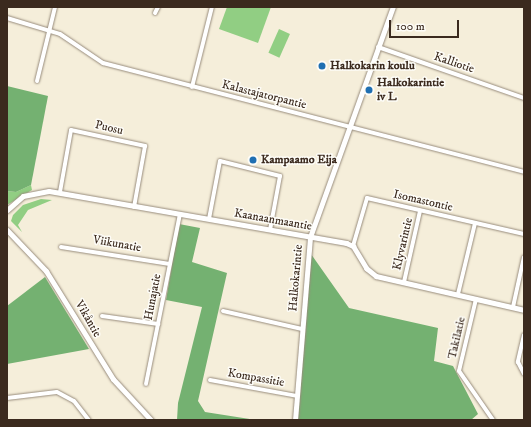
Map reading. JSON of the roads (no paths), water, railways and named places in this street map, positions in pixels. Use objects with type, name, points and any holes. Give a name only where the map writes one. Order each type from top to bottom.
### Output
[{"type":"street","points":[[37,81],[55,7]]},
{"type":"street","points":[[155,13],[158,7]]},
{"type":"street","points":[[192,87],[212,7]]},
{"type":"street","name":"Halkokarintie","points":[[295,420],[310,237],[393,7]]},
{"type":"street","name":"Kalastajatorpantie","points":[[7,18],[49,30],[102,63],[524,172]]},
{"type":"street","name":"Kalliotie","points":[[378,47],[524,98]]},
{"type":"street","name":"Puosu","points":[[60,192],[72,130],[144,146],[134,207]]},
{"type":"street","points":[[209,219],[220,161],[280,176],[270,230]]},
{"type":"street","name":"Kaanaanmaantie","points":[[7,210],[35,192],[60,192],[134,207],[209,219],[353,246]]},
{"type":"street","name":"Isomastontie","points":[[353,246],[367,198],[524,234]]},
{"type":"street","name":"Klyvarintie","points":[[404,282],[420,210]]},
{"type":"street","name":"Hunajatie","points":[[146,384],[180,214]]},
{"type":"street","points":[[458,294],[475,223]]},
{"type":"street","name":"Vikåntie","points":[[7,230],[46,271],[109,373],[151,420]]},
{"type":"street","points":[[353,246],[371,273],[524,310]]},
{"type":"street","name":"Viikunatie","points":[[61,247],[170,264]]},
{"type":"street","points":[[513,307],[524,257]]},
{"type":"street","name":"Takilatie","points":[[476,299],[459,371],[493,420]]},
{"type":"street","points":[[222,312],[302,329]]},
{"type":"street","points":[[102,316],[158,324]]},
{"type":"street","points":[[524,335],[518,362],[524,374]]},
{"type":"street","name":"Kompassitie","points":[[210,380],[297,396]]},
{"type":"street","points":[[7,398],[57,392],[74,401],[89,420]]},
{"type":"place","name":"Halkokarin koulu","points":[[322,66]]},
{"type":"place","name":"Halkokarintie iv L","points":[[369,90]]},
{"type":"place","name":"Kampaamo Eija","points":[[253,160]]}]
